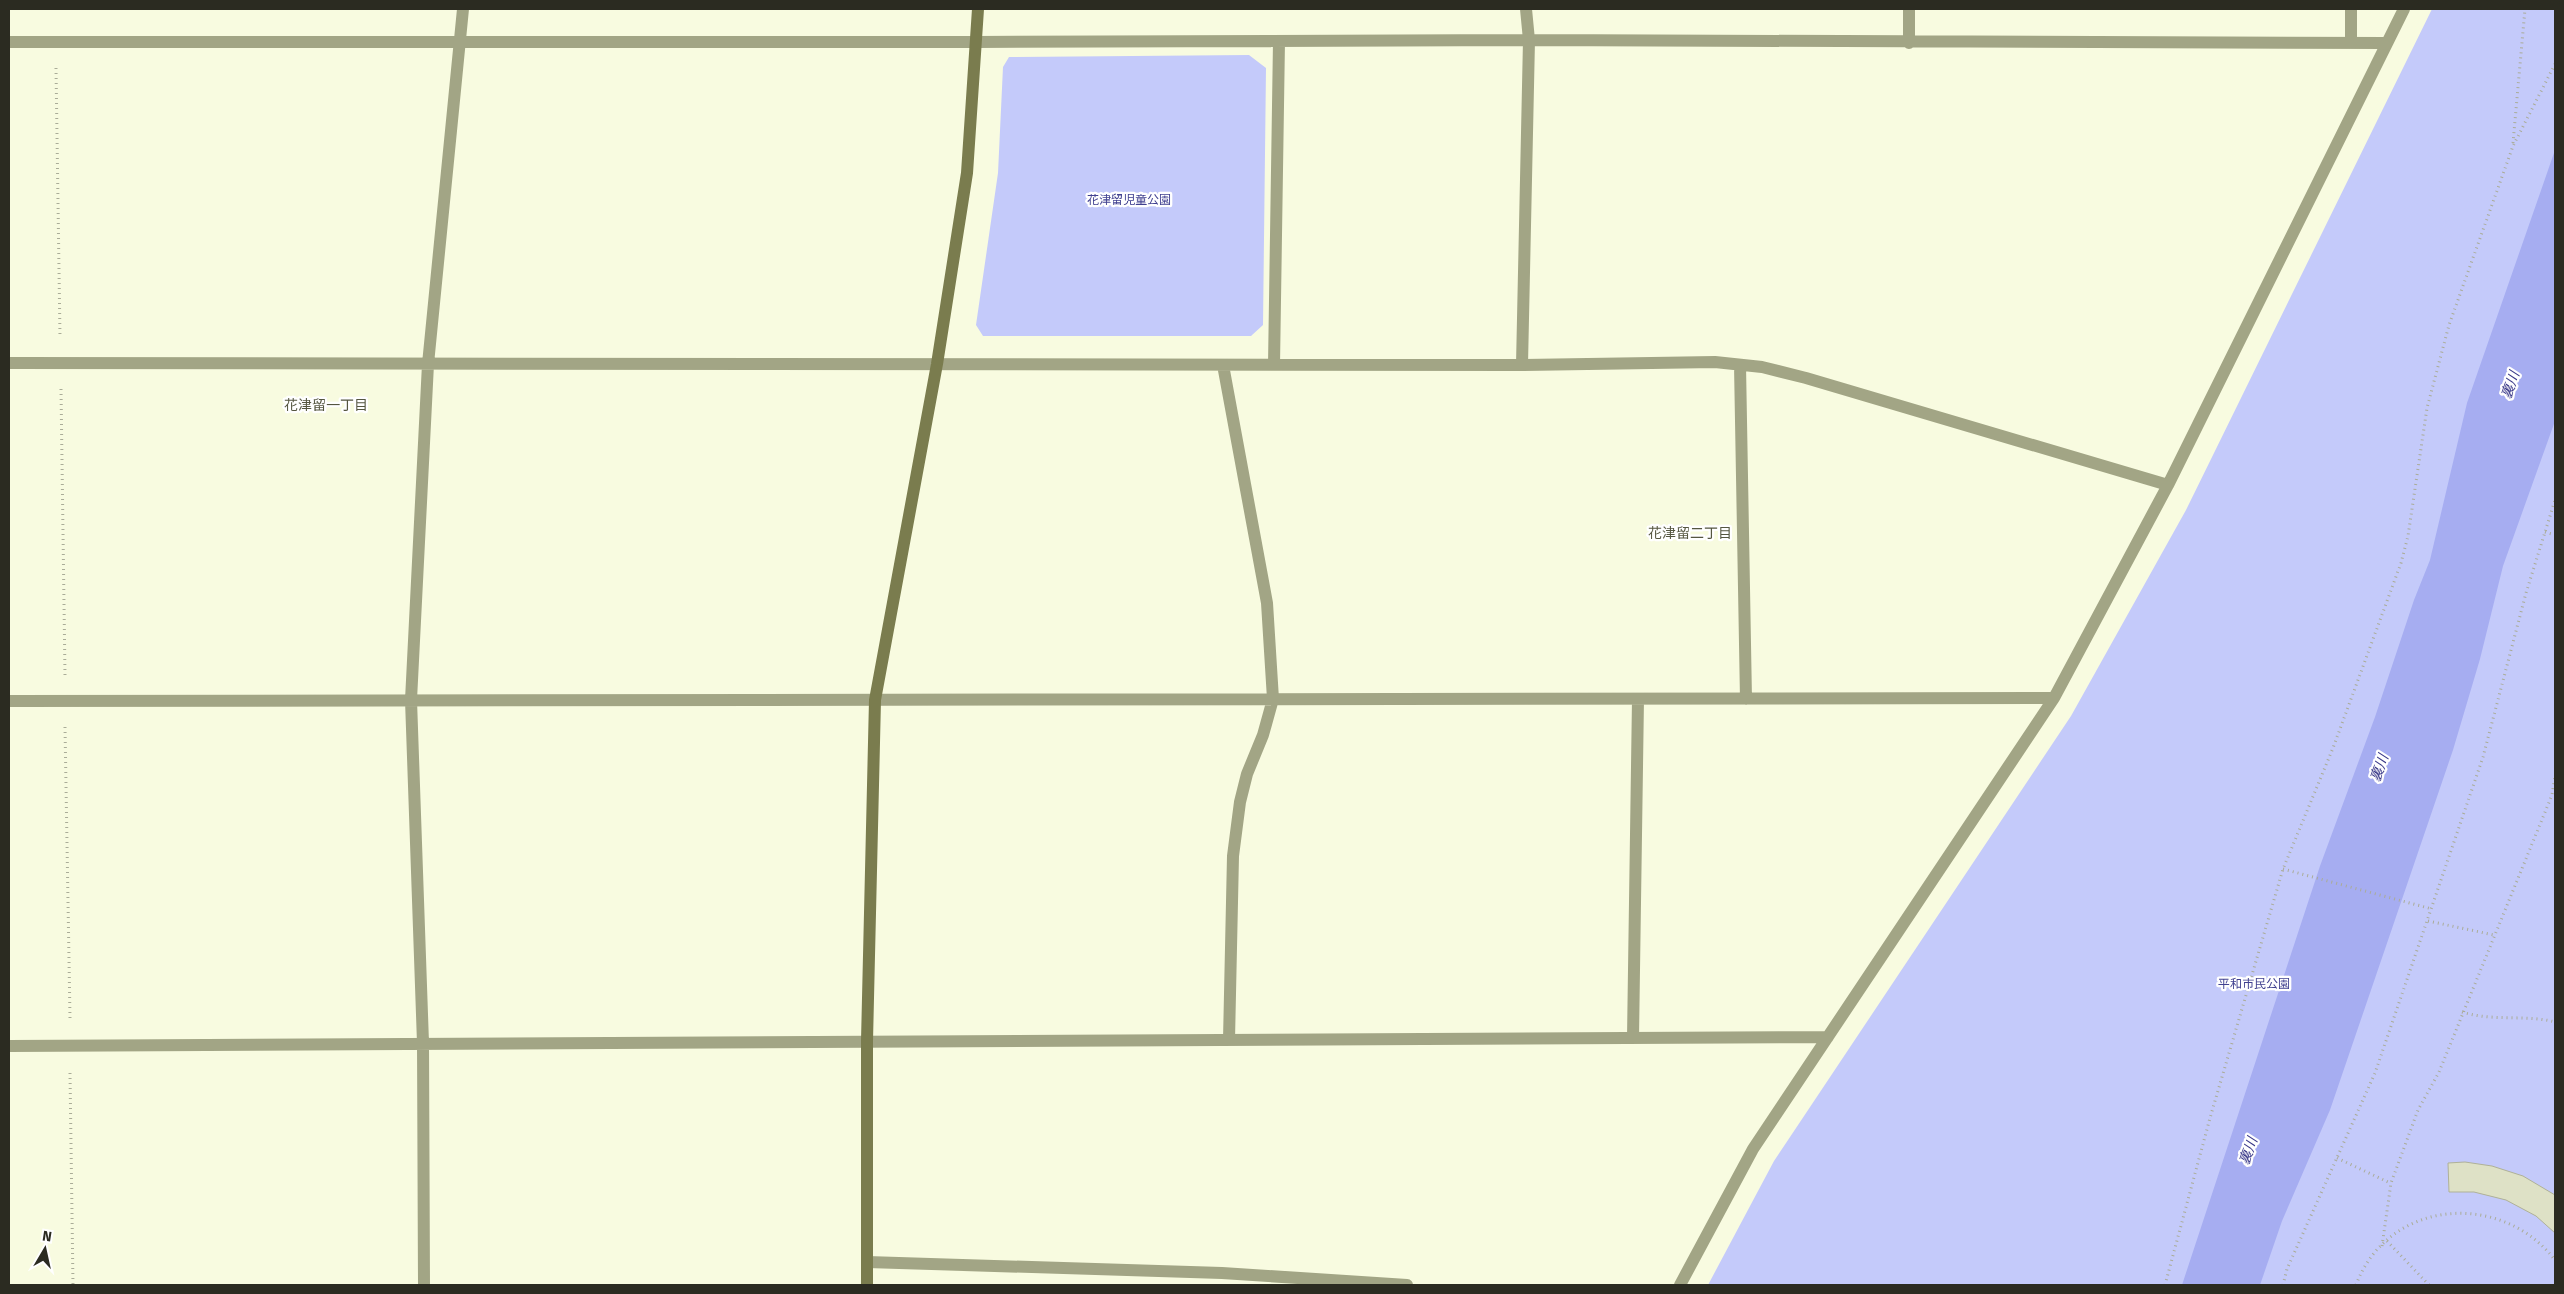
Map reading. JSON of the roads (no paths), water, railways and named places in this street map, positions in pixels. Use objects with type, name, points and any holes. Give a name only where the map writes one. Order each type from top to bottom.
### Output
[{"type":"street","points":[[424,1285],[423,1043],[411,700],[428,364],[458,41],[463,9]]},
{"type":"street","points":[[867,1285],[867,1041],[875,700],[937,364],[967,172],[978,9]]},
{"type":"street","points":[[1522,365],[1529,40],[1526,9]]},
{"type":"street","points":[[1909,9],[1909,43]]},
{"type":"street","points":[[2350,9],[2350,43]]},
{"type":"street","points":[[1680,1285],[1753,1149],[2054,698],[2168,485],[2404,9]]},
{"type":"street","points":[[9,42],[1529,40],[1909,43],[2386,42]]},
{"type":"street","points":[[1274,365],[1279,41]]},
{"type":"street","points":[[9,363],[1522,365],[1715,362],[1762,367],[1806,378],[2168,485]]},
{"type":"street","points":[[1223,365],[1267,603],[1273,699],[1263,735],[1246,774],[1233,856],[1229,1040]]},
{"type":"street","points":[[1740,365],[1746,699]]},
{"type":"street","points":[[9,701],[2054,698]]},
{"type":"street","points":[[1633,1038],[1638,699]]},
{"type":"street","points":[[9,1046],[1828,1037]]},
{"type":"street","points":[[867,1262],[1222,1272],[1407,1285]]},
{"type":"water","name":"裏川","points":[[2555,150],[2555,421],[2503,566],[2480,659],[2453,750],[2330,1110],[2282,1221],[2260,1285],[2182,1285],[2320,866],[2375,717],[2414,600],[2430,560],[2467,403]]},
{"type":"district","name":"花津留一丁目","points":[[326,405]]},
{"type":"district","name":"花津留二丁目","points":[[1690,533]]},
{"type":"park label","name":"花津留児童公園","points":[[1129,200]]},
{"type":"park label","name":"平和市民公園","points":[[2254,984]]}]
